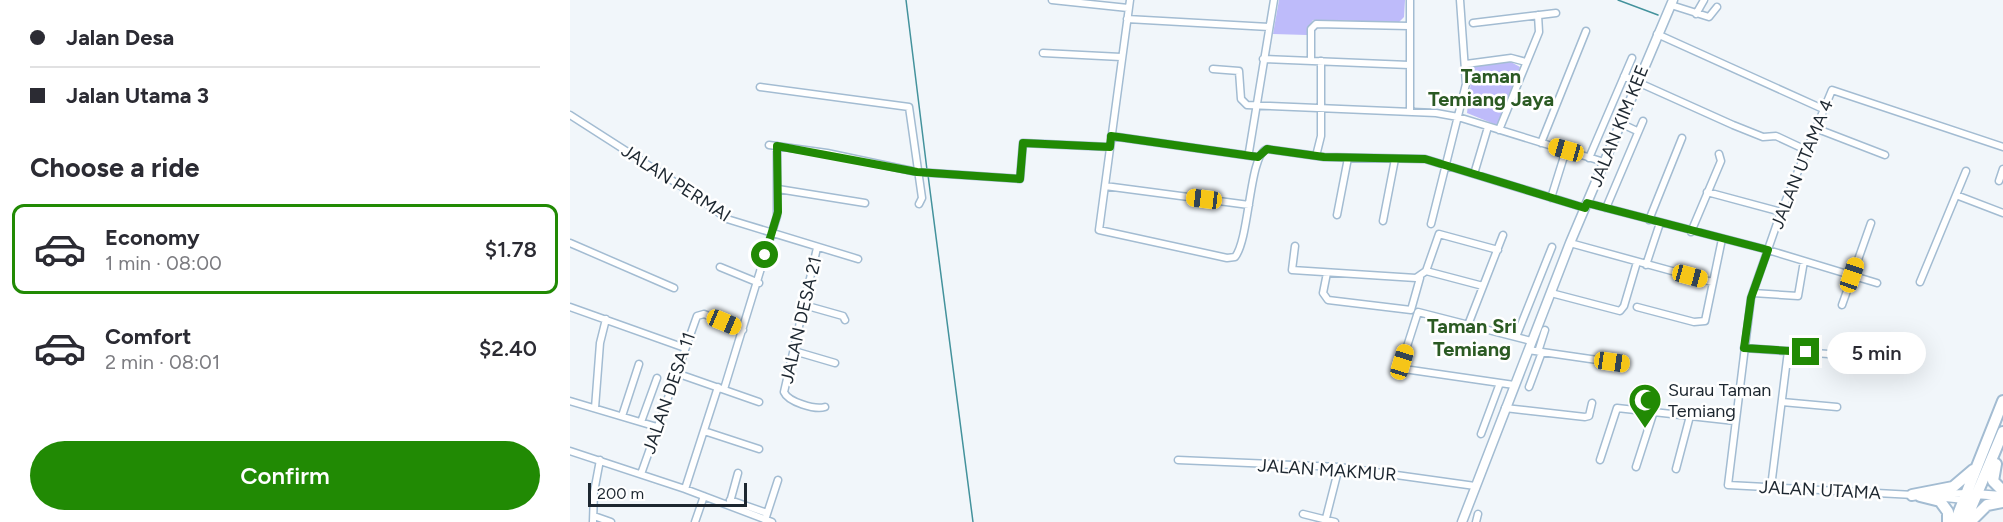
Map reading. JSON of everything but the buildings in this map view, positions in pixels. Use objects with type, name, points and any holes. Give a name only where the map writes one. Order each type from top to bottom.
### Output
[{"type":"highway","points":[[1965,522],[2003,401]]},
{"type":"highway","points":[[1912,495],[1945,490],[1965,479],[1972,470],[1998,416]]},
{"type":"highway","points":[[1955,522],[1971,497],[2003,432]]},
{"type":"highway","points":[[2003,444],[1993,476],[1997,487],[2003,491]]},
{"type":"highway","points":[[1912,495],[1940,501],[1948,512],[1948,522]]},
{"type":"highway","points":[[1970,522],[1987,505],[2003,499]]},
{"type":"street","points":[[1052,0],[1128,8]]},
{"type":"street","points":[[1130,0],[1099,230],[1227,258],[1235,257],[1238,254],[1259,155],[1267,149],[1316,156],[1425,159],[1551,198],[1606,208],[1660,224],[1768,250],[1877,283]]},
{"type":"street","points":[[1249,152],[1274,0]]},
{"type":"street","points":[[1410,0],[1410,111]]},
{"type":"street","points":[[1431,224],[1466,84],[1460,0]]},
{"type":"street","points":[[1696,14],[1704,0]]},
{"type":"street","points":[[1672,2],[1696,14],[1709,17],[1717,7]]},
{"type":"street","name":"JALAN KIM KEE","points":[[1462,522],[1570,243],[1672,2]]},
{"type":"street","points":[[1473,23],[1556,13]]},
{"type":"street","points":[[1499,130],[1539,32],[1538,15]]},
{"type":"street","points":[[1127,19],[1269,27]]},
{"type":"street","points":[[1311,61],[1311,29],[1316,24],[1409,26]]},
{"type":"street","points":[[1541,143],[1586,31]]},
{"type":"street","points":[[1657,34],[1823,109]]},
{"type":"street","points":[[1043,53],[1121,57]]},
{"type":"street","points":[[1466,64],[1510,58],[1526,62]]},
{"type":"street","points":[[1589,158],[1632,58]]},
{"type":"street","points":[[1263,59],[1409,65]]},
{"type":"street","points":[[1316,156],[1321,136],[1321,61]]},
{"type":"street","points":[[1213,69],[1239,71],[1241,99],[1245,104],[1410,111],[1458,117],[1604,162]]},
{"type":"street","points":[[1624,76],[1760,136],[1776,136],[1806,150]]},
{"type":"street","points":[[760,87],[905,105],[911,111],[922,198],[919,204]]},
{"type":"street","name":"JALAN UTAMA 4","points":[[1728,485],[1744,348],[1753,293],[1781,212],[1832,90],[2003,147]]},
{"type":"street","name":"JALAN PERMAI","points":[[570,115],[713,207],[727,219],[858,259]]},
{"type":"street","points":[[1606,208],[1643,121]]},
{"type":"street","points":[[1620,123],[1637,131]]},
{"type":"street","points":[[1474,174],[1488,127]]},
{"type":"street","points":[[1815,128],[1885,155]]},
{"type":"street","points":[[1111,136],[1259,155]]},
{"type":"street","points":[[1649,220],[1682,138]]},
{"type":"street","points":[[769,145],[917,172],[1020,179],[1023,143],[1110,147]]},
{"type":"street","points":[[685,489],[759,283],[770,234],[778,212],[777,146]]},
{"type":"street","points":[[1551,198],[1566,150]]},
{"type":"street","points":[[1691,232],[1721,160],[1719,154]]},
{"type":"street","points":[[1337,214],[1348,158]]},
{"type":"street","points":[[1383,221],[1395,159]]},
{"type":"street","points":[[1999,181],[2003,169]]},
{"type":"street","points":[[1920,282],[1966,171]]},
{"type":"street","points":[[1105,186],[1249,205]]},
{"type":"street","points":[[778,189],[865,203]]},
{"type":"street","points":[[1707,192],[1781,212]]},
{"type":"street","points":[[1956,195],[2003,213]]},
{"type":"street","points":[[1842,305],[1871,223]]},
{"type":"street","points":[[1646,265],[1660,224]]},
{"type":"street","points":[[1327,273],[1323,293],[1328,300],[1411,310],[1420,278],[1426,272],[1439,234],[1498,250]]},
{"type":"street","points":[[1468,325],[1503,235]]},
{"type":"street","points":[[1637,307],[1694,322],[1705,321],[1722,239]]},
{"type":"street","points":[[570,243],[674,288]]},
{"type":"street","points":[[1570,243],[1712,282]]},
{"type":"street","points":[[1295,246],[1292,270],[1420,278]]},
{"type":"street","points":[[1516,337],[1552,247]]},
{"type":"street","name":"JALAN DESA 21","points":[[817,248],[784,392],[789,399],[820,409],[825,407]]},
{"type":"street","points":[[1753,293],[1798,296],[1804,261]]},
{"type":"street","points":[[1539,284],[1552,291],[1620,311],[1624,306],[1637,262]]},
{"type":"street","points":[[720,267],[759,283]]},
{"type":"street","points":[[1426,272],[1483,286]]},
{"type":"street","points":[[804,305],[843,316],[845,320]]},
{"type":"street","points":[[570,307],[685,348]]},
{"type":"street","points":[[1514,385],[1402,368],[1418,312],[1516,337],[1540,352],[1625,364]]},
{"type":"street","name":"JALAN DESA 11","points":[[641,474],[698,313],[744,330]]},
{"type":"street","points":[[595,408],[600,342],[606,320]]},
{"type":"street","points":[[1529,387],[1545,330]]},
{"type":"street","points":[[1744,348],[1843,355]]},
{"type":"street","points":[[794,351],[835,363]]},
{"type":"street","points":[[1771,487],[1788,351]]},
{"type":"street","points":[[622,417],[639,364]]},
{"type":"street","points":[[676,373],[759,402]]},
{"type":"street","points":[[641,422],[657,378]]},
{"type":"street","points":[[1481,434],[1500,383]]},
{"type":"street","points":[[570,400],[657,428]]},
{"type":"street","points":[[1782,402],[1837,407]]},
{"type":"street","points":[[1506,408],[1585,417],[1589,416],[1592,403]]},
{"type":"street","points":[[1600,460],[1617,408],[1735,421]]},
{"type":"street","points":[[1636,467],[1654,411]]},
{"type":"street","points":[[1676,469],[1690,416]]},
{"type":"street","points":[[704,431],[759,450]]},
{"type":"street","points":[[570,451],[768,518]]},
{"type":"street","points":[[600,460],[593,519],[611,522]]},
{"type":"street","name":"JALAN MAKMUR","points":[[1178,460],[1339,467],[1475,486]]},
{"type":"street","points":[[1326,521],[1339,467]]},
{"type":"street","points":[[729,503],[738,473]]},
{"type":"street","points":[[768,518],[778,480]]},
{"type":"street","name":"JALAN UTAMA","points":[[1728,485],[2003,499]]},
{"type":"street","points":[[696,522],[704,496]]},
{"type":"street","points":[[729,503],[746,513],[768,518]]},
{"type":"street","points":[[742,522],[746,513]]},
{"type":"street","points":[[1304,514],[1335,522]]},
{"type":"street","points":[[1476,522],[1478,514]]},
{"type":"shaded area","points":[[1279,0],[1405,0],[1404,17],[1399,22],[1313,20],[1307,35],[1273,34]]},
{"type":"shaded area","points":[[1511,62],[1520,67],[1499,126],[1467,113],[1473,65]]},
{"type":"waterway","points":[[906,0],[927,170]]},
{"type":"waterway","points":[[1618,0],[1658,15]]},
{"type":"waterway","points":[[928,175],[973,522]]},
{"type":"place","name":"Surau Taman Temiang","points":[[1645,429]]},
{"type":"district","name":"Taman Temiang Jaya","points":[[1491,88]]},
{"type":"district","name":"Taman Sri Temiang","points":[[1472,338]]},
{"type":"route","points":[[765,255],[778,212],[777,146],[827,153],[917,172],[1020,179],[1023,143],[1110,147],[1111,136],[1258,157],[1263,150],[1267,149],[1324,157],[1425,159],[1585,208],[1587,203],[1660,224],[1768,250],[1751,298],[1744,348],[1806,352]]}]
